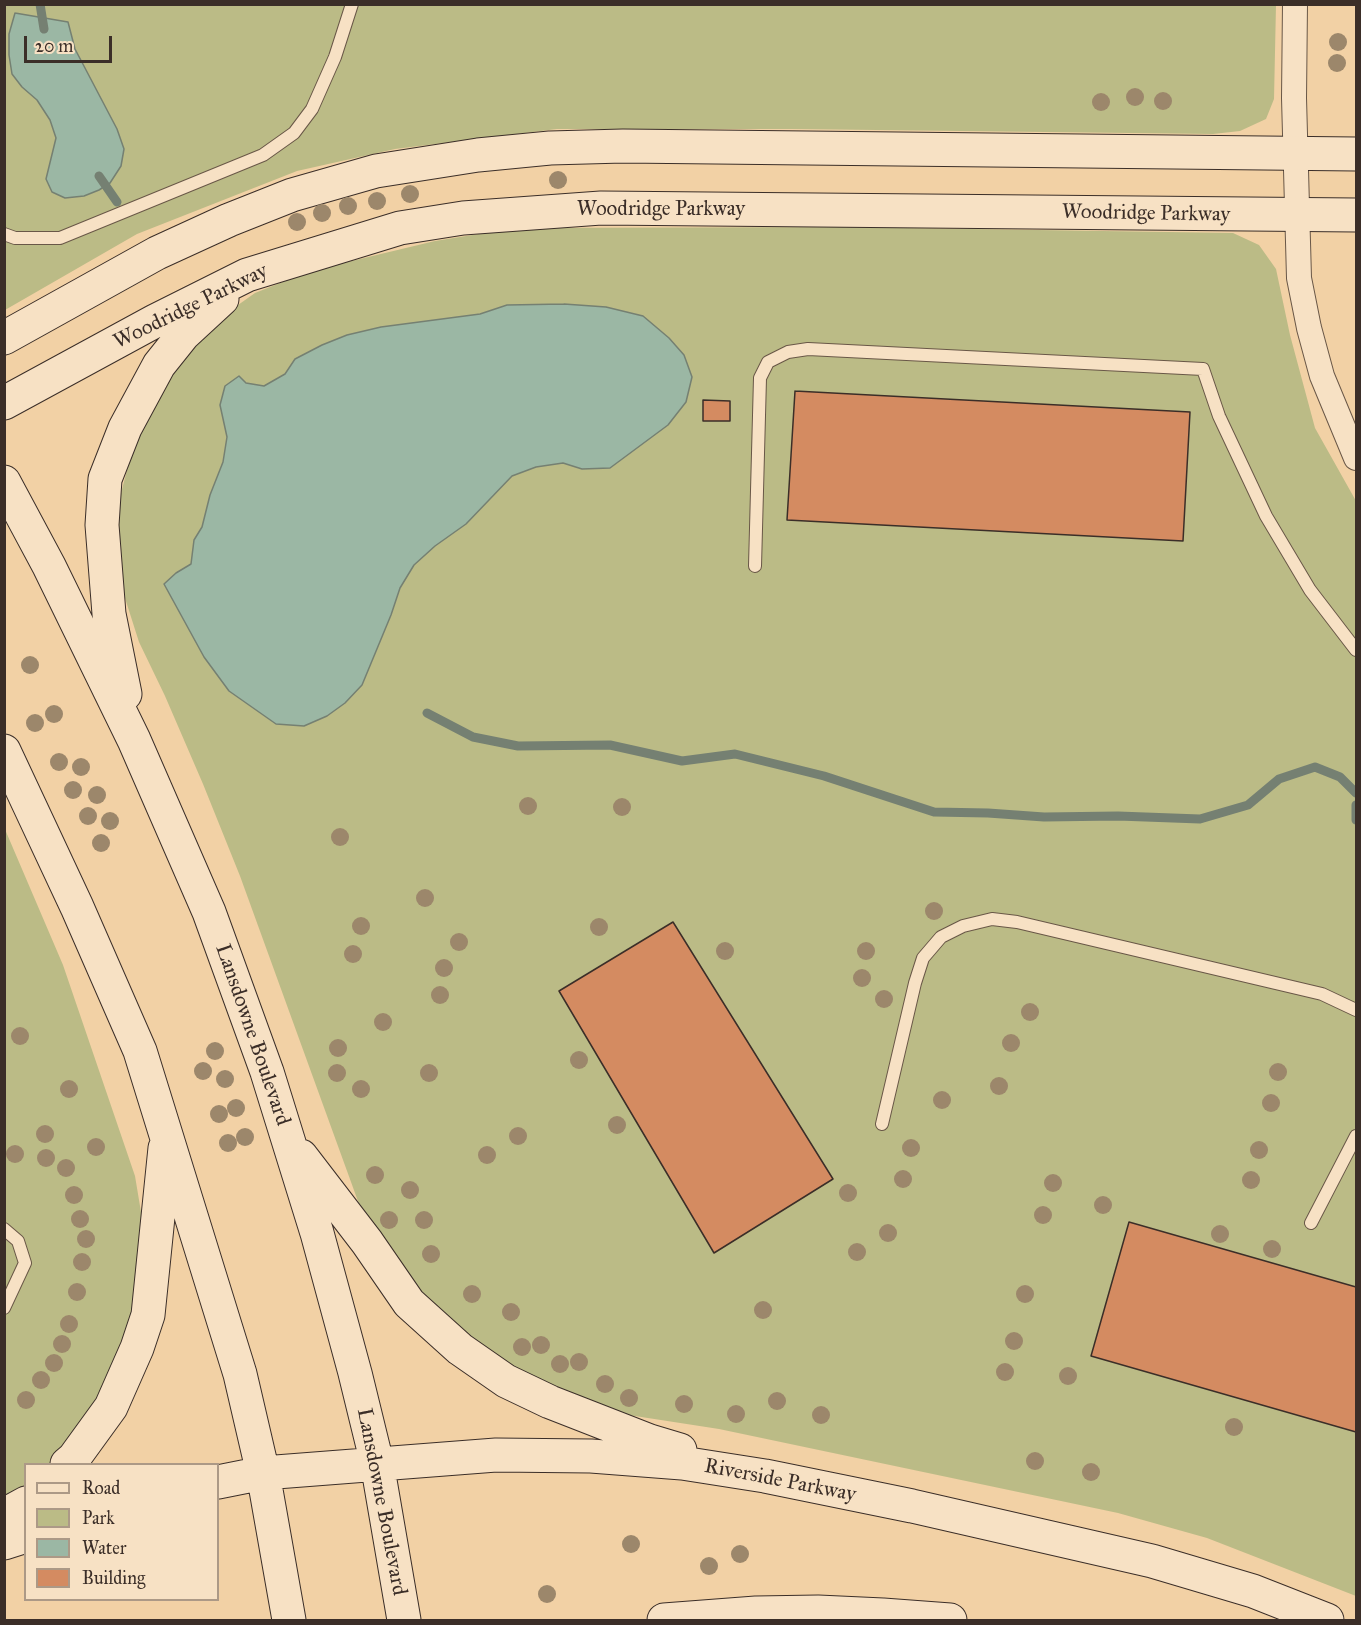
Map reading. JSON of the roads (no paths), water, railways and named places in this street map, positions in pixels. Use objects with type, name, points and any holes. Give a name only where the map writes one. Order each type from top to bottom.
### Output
[{"type":"street","points":[[1295,4],[1295,152],[1299,278],[1322,376],[1356,458]]},
{"type":"street","points":[[4,339],[158,253],[229,220],[292,195],[376,171],[467,157],[550,148],[623,146],[1356,154]]},
{"type":"street","name":"Woodridge Parkway","points":[[4,403],[155,321],[247,275],[400,228],[463,218],[601,208],[1356,215]]},
{"type":"street","points":[[134,740],[109,614],[102,525],[105,479],[125,428],[159,365],[183,335],[247,275]]},
{"type":"street","name":"Lansdowne Boulevard","points":[[4,482],[49,566],[134,740],[209,912],[267,1072],[317,1233],[355,1373],[377,1463],[404,1620]]},
{"type":"street","points":[[4,751],[77,907],[140,1051],[240,1374],[263,1473],[289,1620]]},
{"type":"street","points":[[68,1463],[111,1407],[137,1348],[144,1326],[167,1134]]},
{"type":"street","points":[[288,1138],[367,1242],[409,1303],[460,1349],[506,1381],[550,1402],[650,1441],[765,1476]]},
{"type":"street","name":"Riverside Parkway","points":[[219,1482],[263,1473],[496,1455],[591,1456],[682,1463],[765,1476],[912,1506],[1152,1561],[1253,1591],[1327,1620]]},
{"type":"street","points":[[4,1515],[24,1504]]},
{"type":"street","points":[[4,1544],[24,1537]]},
{"type":"street","points":[[664,1620],[756,1613],[818,1612],[950,1620]]},
{"type":"lane","points":[[4,234],[15,238],[60,238],[263,155],[294,133],[312,109],[335,57],[352,4]]},
{"type":"lane","points":[[755,566],[760,378],[768,362],[788,352],[808,349],[1203,369],[1219,416],[1266,516],[1310,590],[1356,650]]},
{"type":"lane","points":[[882,1124],[923,958],[941,937],[963,926],[992,919],[1017,922],[1322,994],[1356,1010]]},
{"type":"lane","points":[[1311,1223],[1356,1136]]},
{"type":"lane","points":[[4,1228],[18,1241],[25,1263],[4,1308]]},
{"type":"water","points":[[15,13],[68,22],[75,49],[117,129],[124,149],[121,166],[110,183],[99,190],[84,196],[65,198],[52,192],[46,179],[56,138],[50,120],[37,100],[22,87],[12,74],[9,34]]},
{"type":"water","points":[[564,304],[606,307],[643,316],[669,338],[684,355],[692,377],[686,402],[668,425],[610,468],[582,469],[563,463],[536,467],[512,476],[466,524],[435,546],[414,565],[400,588],[362,685],[345,703],[327,716],[304,726],[276,724],[229,691],[204,657],[164,584],[191,564],[194,540],[202,527],[210,495],[223,462],[227,437],[220,405],[225,386],[239,376],[246,383],[264,386],[285,374],[295,359],[347,335],[381,327],[480,314],[507,305]]},
{"type":"waterway","points":[[40,4],[44,29]]},
{"type":"waterway","points":[[99,176],[117,202]]},
{"type":"waterway","points":[[427,713],[473,737],[518,746],[610,745],[682,761],[735,754],[824,776],[934,812],[1044,817],[1118,816],[1200,819],[1248,805],[1279,779],[1315,767],[1340,777],[1356,793]]},
{"type":"waterway","points":[[1356,805],[1356,820]]}]
